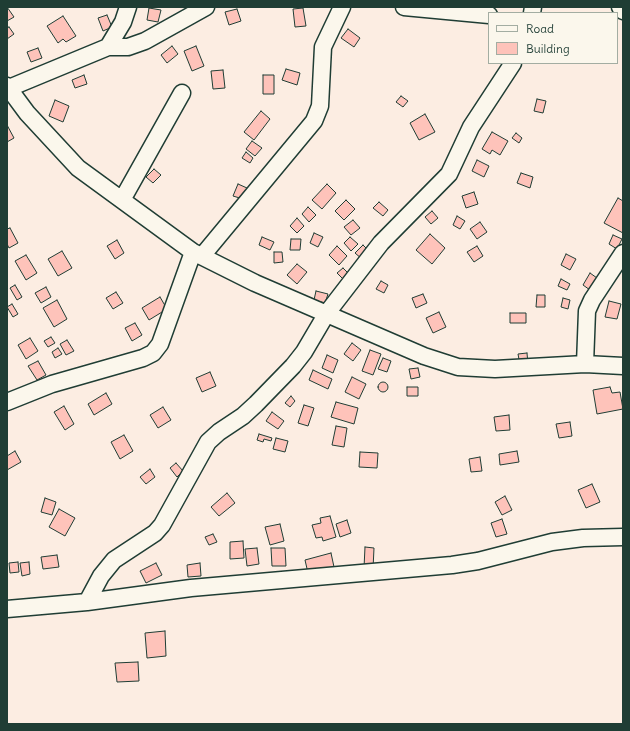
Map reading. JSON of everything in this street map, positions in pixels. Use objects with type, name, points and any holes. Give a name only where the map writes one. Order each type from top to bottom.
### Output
[{"type":"street","points":[[108,47],[123,22],[128,7]]},
{"type":"street","points":[[206,7],[145,41],[128,47],[108,47],[8,89],[27,113],[78,168],[197,254],[255,283],[424,356],[458,368],[495,369],[586,364],[623,366]]},
{"type":"street","points":[[7,402],[40,388],[153,354],[160,344],[197,254],[314,121],[320,106],[323,47],[342,7]]},
{"type":"street","points":[[404,7],[488,15]]},
{"type":"street","points":[[620,7],[623,11]]},
{"type":"street","points":[[87,602],[101,576],[114,560],[155,533],[162,525],[208,442],[219,432],[243,416],[293,366],[304,352],[327,314],[381,243],[449,174],[471,127],[512,64]]},
{"type":"street","points":[[122,200],[182,93]]},
{"type":"street","points":[[586,364],[587,311],[592,300],[623,252]]},
{"type":"street","points":[[7,609],[87,602],[191,588],[452,565],[478,561],[552,542],[583,538],[623,537]]},
{"type":"building","points":[[7,7],[14,17],[7,21]]},
{"type":"building","points":[[149,8],[161,10],[158,22],[147,20]]},
{"type":"building","points":[[303,8],[306,26],[295,27],[293,9]]},
{"type":"building","points":[[237,9],[241,21],[229,25],[225,12]]},
{"type":"building","points":[[107,15],[112,27],[103,31],[98,18]]},
{"type":"building","points":[[63,16],[76,36],[66,42],[63,39],[58,43],[47,26]]},
{"type":"building","points":[[9,27],[14,34],[7,39],[7,28]]},
{"type":"building","points":[[348,29],[360,38],[354,47],[341,38]]},
{"type":"building","points":[[172,46],[178,54],[167,63],[161,55]]},
{"type":"building","points":[[196,46],[204,66],[192,71],[184,51]]},
{"type":"building","points":[[38,48],[42,58],[31,62],[27,52]]},
{"type":"building","points":[[286,69],[300,73],[297,85],[282,80]]},
{"type":"building","points":[[223,70],[225,88],[213,89],[211,71]]},
{"type":"building","points":[[84,75],[87,84],[75,88],[72,80]]},
{"type":"building","points":[[263,75],[274,75],[274,94],[263,94]]},
{"type":"building","points":[[401,96],[408,101],[403,107],[396,102]]},
{"type":"building","points":[[537,99],[546,101],[543,113],[534,111]]},
{"type":"building","points":[[55,100],[69,106],[63,122],[49,116]]},
{"type":"building","points":[[261,111],[270,119],[254,140],[244,132]]},
{"type":"building","points":[[425,114],[435,132],[419,140],[410,123]]},
{"type":"building","points":[[7,125],[14,138],[7,142]]},
{"type":"building","points":[[492,132],[508,141],[500,155],[492,150],[490,154],[482,149]]},
{"type":"building","points":[[516,133],[522,138],[519,143],[512,138]]},
{"type":"building","points":[[252,141],[262,148],[255,156],[246,149]]},
{"type":"building","points":[[246,152],[253,158],[250,163],[242,158]]},
{"type":"building","points":[[477,160],[489,166],[484,177],[472,171]]},
{"type":"building","points":[[154,169],[161,175],[153,183],[146,177]]},
{"type":"building","points":[[521,173],[533,177],[530,188],[517,183]]},
{"type":"building","points":[[238,184],[247,188],[243,199],[233,196]]},
{"type":"building","points":[[327,184],[336,193],[322,209],[312,200]]},
{"type":"building","points":[[474,192],[478,204],[466,208],[462,196]]},
{"type":"building","points":[[618,198],[623,201],[623,233],[604,223]]},
{"type":"building","points":[[346,200],[355,209],[344,220],[335,211]]},
{"type":"building","points":[[379,202],[388,210],[383,216],[373,208]]},
{"type":"building","points":[[308,207],[316,215],[309,222],[302,214]]},
{"type":"building","points":[[432,211],[438,218],[431,224],[425,217]]},
{"type":"building","points":[[457,216],[465,221],[460,229],[453,225]]},
{"type":"building","points":[[297,218],[304,226],[297,233],[290,226]]},
{"type":"building","points":[[353,220],[360,228],[351,235],[344,227]]},
{"type":"building","points":[[480,222],[487,232],[477,239],[470,229]]},
{"type":"building","points":[[10,228],[18,243],[9,248],[7,244],[7,229]]},
{"type":"building","points":[[314,233],[323,237],[318,247],[310,243]]},
{"type":"building","points":[[430,234],[445,248],[432,264],[416,250]]},
{"type":"building","points":[[613,235],[622,239],[617,249],[609,244]]},
{"type":"building","points":[[262,237],[274,242],[270,250],[259,245]]},
{"type":"building","points":[[350,237],[358,244],[351,251],[344,243]]},
{"type":"building","points":[[291,239],[301,239],[300,250],[290,250]]},
{"type":"building","points":[[117,240],[124,253],[115,259],[107,246]]},
{"type":"building","points":[[363,245],[369,251],[362,259],[355,253]]},
{"type":"building","points":[[337,246],[347,256],[339,265],[329,255]]},
{"type":"building","points":[[477,246],[483,256],[474,262],[467,252]]},
{"type":"building","points":[[62,251],[72,268],[58,276],[48,259]]},
{"type":"building","points":[[274,252],[282,252],[283,262],[274,263]]},
{"type":"building","points":[[566,254],[576,259],[570,270],[561,265]]},
{"type":"building","points":[[26,255],[37,273],[26,280],[15,261]]},
{"type":"building","points":[[297,264],[307,272],[297,284],[287,275]]},
{"type":"building","points":[[343,268],[350,275],[344,280],[337,273]]},
{"type":"building","points":[[590,273],[597,278],[590,290],[583,285]]},
{"type":"building","points":[[561,279],[570,284],[567,290],[558,286]]},
{"type":"building","points":[[381,281],[388,285],[384,293],[376,289]]},
{"type":"building","points":[[15,285],[22,297],[17,300],[10,288]]},
{"type":"building","points":[[46,287],[51,297],[41,303],[35,293]]},
{"type":"building","points":[[316,291],[328,294],[325,303],[314,300]]},
{"type":"building","points":[[116,292],[123,303],[113,309],[106,298]]},
{"type":"building","points":[[423,294],[427,303],[416,308],[412,298]]},
{"type":"building","points":[[537,295],[545,295],[545,307],[536,307]]},
{"type":"building","points":[[160,297],[167,309],[149,320],[142,308]]},
{"type":"building","points":[[563,298],[570,300],[568,309],[561,307]]},
{"type":"building","points":[[57,300],[67,319],[54,327],[43,308]]},
{"type":"building","points":[[609,301],[621,304],[617,319],[605,317]]},
{"type":"building","points":[[12,304],[18,314],[13,317],[7,307]]},
{"type":"building","points":[[439,312],[446,327],[433,333],[426,318]]},
{"type":"building","points":[[510,313],[526,313],[526,323],[510,323]]},
{"type":"building","points":[[135,323],[142,335],[132,341],[125,328]]},
{"type":"building","points":[[51,337],[55,343],[48,347],[44,341]]},
{"type":"building","points":[[30,338],[38,351],[26,359],[18,345]]},
{"type":"building","points":[[67,340],[74,351],[66,355],[60,344]]},
{"type":"building","points":[[352,343],[361,350],[353,361],[344,354]]},
{"type":"building","points":[[58,348],[62,354],[55,358],[52,352]]},
{"type":"building","points":[[370,350],[381,354],[373,375],[362,371]]},
{"type":"building","points":[[527,353],[528,364],[520,365],[518,354]]},
{"type":"building","points":[[327,355],[338,360],[333,373],[322,368]]},
{"type":"building","points":[[383,358],[391,361],[387,372],[378,369]]},
{"type":"building","points":[[38,361],[46,375],[37,380],[28,366]]},
{"type":"building","points":[[418,368],[420,377],[411,379],[409,369]]},
{"type":"building","points":[[313,370],[332,379],[328,389],[309,380]]},
{"type":"building","points":[[210,372],[216,386],[202,392],[196,378]]},
{"type":"building","points":[[352,377],[366,384],[359,399],[345,392]]},
{"type":"building","points":[[381,382],[385,382],[387,383],[387,391],[381,392],[378,389],[378,385]]},
{"type":"building","points":[[407,387],[418,387],[418,396],[407,396]]},
{"type":"building","points":[[610,387],[612,393],[620,392],[623,409],[597,414],[593,390]]},
{"type":"building","points":[[106,393],[112,404],[94,415],[88,404]]},
{"type":"building","points":[[291,396],[295,401],[290,407],[285,403]]},
{"type":"building","points":[[336,402],[358,408],[354,424],[331,417]]},
{"type":"building","points":[[304,405],[314,408],[308,426],[298,423]]},
{"type":"building","points":[[64,406],[74,424],[65,430],[54,412]]},
{"type":"building","points":[[163,407],[171,420],[158,428],[150,415]]},
{"type":"building","points":[[272,412],[284,421],[278,429],[266,421]]},
{"type":"building","points":[[509,415],[510,430],[496,431],[494,417]]},
{"type":"building","points":[[570,422],[572,436],[559,438],[556,424]]},
{"type":"building","points":[[336,426],[347,428],[344,447],[332,445]]},
{"type":"building","points":[[259,434],[272,438],[271,441],[264,439],[263,442],[257,440]]},
{"type":"building","points":[[124,435],[133,451],[120,459],[111,442]]},
{"type":"building","points":[[276,438],[288,441],[285,452],[273,449]]},
{"type":"building","points":[[15,451],[21,462],[7,470],[7,456]]},
{"type":"building","points":[[517,451],[519,462],[500,465],[499,454]]},
{"type":"building","points":[[360,452],[378,453],[377,468],[359,467]]},
{"type":"building","points":[[480,457],[482,471],[471,472],[469,459]]},
{"type":"building","points":[[176,463],[183,471],[177,477],[170,468]]},
{"type":"building","points":[[150,469],[155,477],[146,484],[140,477]]},
{"type":"building","points":[[592,484],[600,502],[586,508],[578,490]]},
{"type":"building","points":[[227,493],[235,503],[219,516],[211,507]]},
{"type":"building","points":[[505,496],[512,510],[502,515],[495,502]]},
{"type":"building","points":[[45,498],[56,502],[52,515],[41,512]]},
{"type":"building","points":[[59,509],[75,518],[65,536],[49,527]]},
{"type":"building","points":[[330,516],[336,537],[323,541],[322,537],[316,538],[312,525],[321,523],[320,518]]},
{"type":"building","points":[[502,519],[507,534],[496,537],[491,523]]},
{"type":"building","points":[[347,520],[351,533],[340,537],[336,524]]},
{"type":"building","points":[[280,524],[284,541],[270,545],[265,527]]},
{"type":"building","points":[[213,534],[217,542],[209,545],[205,537]]},
{"type":"building","points":[[243,541],[244,558],[230,559],[230,542]]},
{"type":"building","points":[[365,547],[374,548],[373,569],[364,568]]},
{"type":"building","points":[[257,548],[259,564],[247,566],[245,549]]},
{"type":"building","points":[[271,548],[285,548],[286,566],[272,566]]},
{"type":"building","points":[[331,553],[334,567],[308,573],[305,560]]},
{"type":"building","points":[[57,555],[59,567],[43,569],[41,557]]},
{"type":"building","points":[[18,562],[19,572],[10,573],[9,563]]},
{"type":"building","points":[[29,562],[30,574],[22,576],[20,563]]},
{"type":"building","points":[[156,563],[162,575],[146,583],[140,571]]},
{"type":"building","points":[[200,563],[201,576],[188,577],[187,565]]},
{"type":"building","points":[[165,631],[166,656],[147,658],[145,633]]},
{"type":"building","points":[[138,662],[139,681],[117,682],[115,663]]}]
